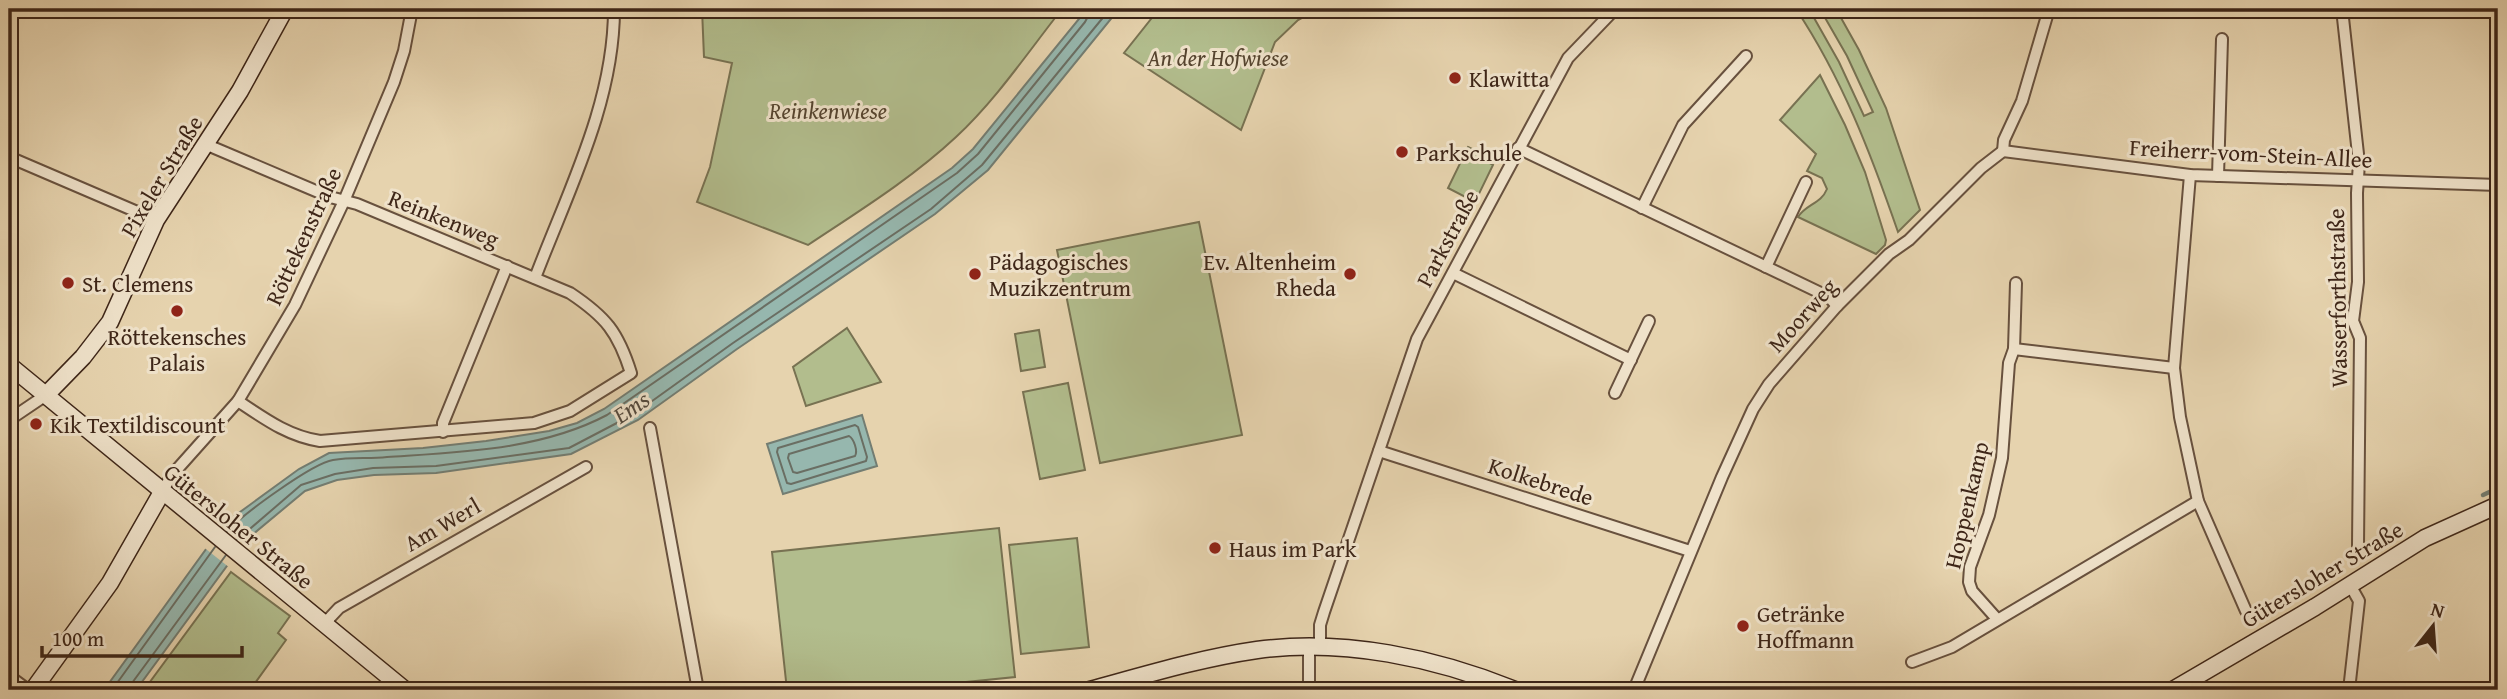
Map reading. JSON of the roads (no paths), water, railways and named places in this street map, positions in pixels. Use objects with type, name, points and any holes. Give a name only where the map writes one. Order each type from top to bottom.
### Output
[{"type":"main road","name":"Pixeler Straße","points":[[46,395],[83,357],[110,321],[156,220],[240,91],[285,9]]},
{"type":"main road","name":"Gütersloher Straße","points":[[9,365],[205,529],[405,690]]},
{"type":"main road","points":[[33,690],[110,583],[162,492]]},
{"type":"main road","name":"Gütersloher Straße","points":[[2173,690],[2425,538],[2498,505]]},
{"type":"main road","points":[[1090,690],[1207,660],[1259,650],[1314,647],[1369,651],[1428,663],[1472,674],[1515,690]]},
{"type":"street","name":"Röttekenstraße","points":[[162,492],[172,475],[238,401],[295,305],[344,201],[394,82],[404,51],[412,9]]},
{"type":"street","points":[[535,278],[603,97],[612,50],[614,9]]},
{"type":"street","name":"Parkstraße","points":[[1309,690],[1314,647],[1324,612],[1417,339],[1568,58],[1615,9]]},
{"type":"street","points":[[2003,152],[2004,140],[2022,101],[2049,9]]},
{"type":"street","name":"Wasserforthstraße","points":[[2342,9],[2359,163],[2358,282],[2353,321],[2360,338],[2358,546]]},
{"type":"street","points":[[2218,176],[2222,39]]},
{"type":"street","points":[[1642,208],[1683,125],[1746,56]]},
{"type":"street","name":"Reinkenweg","points":[[205,144],[570,293],[608,324],[622,345],[631,373],[570,411],[534,423],[443,432]]},
{"type":"street","points":[[1518,149],[1829,297],[1837,306]]},
{"type":"street","name":"Freiherr-vom-Stein-Allee","points":[[2003,152],[2190,175],[2498,185]]},
{"type":"street","name":"Moorweg","points":[[1634,690],[1690,551],[1753,409],[1769,384],[1837,306],[1889,254],[1909,240],[1981,168],[2003,152]]},
{"type":"street","points":[[9,157],[156,220]]},
{"type":"street","points":[[2190,175],[2174,368],[2180,417],[2198,501],[2246,611]]},
{"type":"street","points":[[1766,267],[1806,182]]},
{"type":"street","points":[[238,401],[280,429],[301,438],[320,441],[443,432],[443,424],[507,266]]},
{"type":"street","points":[[1452,273],[1631,360]]},
{"type":"street","name":"Hoppenkamp","points":[[1997,619],[1972,591],[1969,582],[1970,567],[1989,515],[2002,458],[2009,363],[2014,349],[2016,283]]},
{"type":"street","points":[[1615,393],[1649,321]]},
{"type":"street","points":[[2014,349],[2174,368]]},
{"type":"street","points":[[9,420],[46,395]]},
{"type":"street","points":[[650,428],[698,690]]},
{"type":"street","name":"Kolkebrede","points":[[1379,452],[1690,551]]},
{"type":"street","name":"Am Werl","points":[[324,624],[339,608],[586,467]]},
{"type":"street","points":[[1912,662],[1952,647],[2198,501]]},
{"type":"street","points":[[2349,690],[2359,601],[2350,585]]},
{"type":"street","points":[[9,676],[28,690]]},
{"type":"water","name":"Ems","points":[[1087,9],[1119,9],[988,170],[935,214],[638,420],[571,454],[436,473],[374,475],[337,480],[305,491],[246,540],[136,690],[104,690],[225,523],[299,469],[329,453],[423,448],[549,431],[577,423],[604,409],[952,168],[973,149]]},
{"type":"water","points":[[862,415],[877,466],[783,494],[767,444]]},
{"type":"waterway","points":[[2483,495],[2498,488]]},
{"type":"place","name":"Klawitta","points":[[1455,78]]},
{"type":"place","name":"Parkschule","points":[[1402,152]]},
{"type":"place","name":"Pädagogisches Muzikzentrum","points":[[975,274]]},
{"type":"place","name":"Ev. Altenheim Rheda","points":[[1350,274]]},
{"type":"place","name":"St. Clemens","points":[[68,283]]},
{"type":"place","name":"Röttekensches Palais","points":[[177,311]]},
{"type":"place","name":"Kik Textildiscount","points":[[36,424]]},
{"type":"place","name":"Haus im Park","points":[[1215,548]]},
{"type":"place","name":"Getränke Hoffmann","points":[[1743,626]]},
{"type":"park label","name":"An der Hofwiese","points":[[1218,57]]},
{"type":"park label","name":"Reinkenwiese","points":[[828,110]]}]
